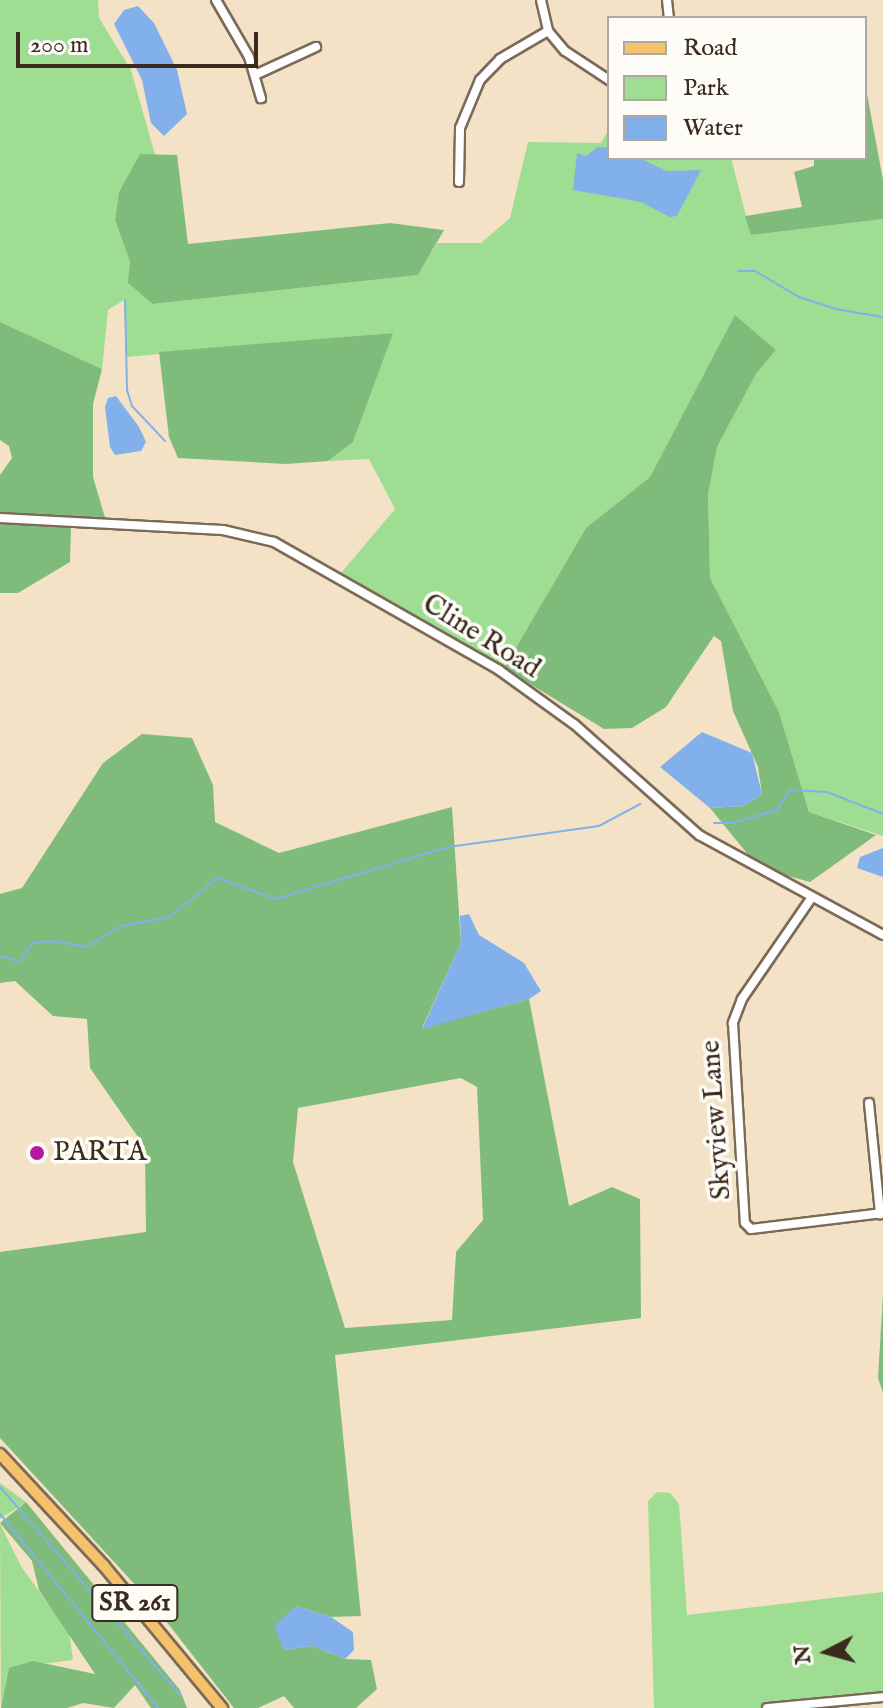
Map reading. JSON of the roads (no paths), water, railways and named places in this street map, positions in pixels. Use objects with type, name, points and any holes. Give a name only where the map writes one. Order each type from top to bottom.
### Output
[{"type":"main road","name":"SR 261","points":[[0,1454],[104,1566],[222,1708]]},
{"type":"street","points":[[216,0],[257,74],[261,98]]},
{"type":"street","points":[[541,0],[548,31],[580,64],[607,79]]},
{"type":"street","points":[[459,182],[460,128],[480,80],[500,59],[548,31]]},
{"type":"street","points":[[257,74],[316,47]]},
{"type":"street","name":"Cline Road","points":[[0,518],[223,530],[274,542],[499,670],[574,724],[699,835],[883,935]]},
{"type":"street","name":"Skyview Lane","points":[[812,897],[742,999],[731,1031],[745,1223],[751,1229],[881,1214]]},
{"type":"street","points":[[869,1103],[881,1214]]},
{"type":"street","points":[[767,1708],[883,1697]]},
{"type":"water","points":[[138,6],[154,23],[177,70],[187,114],[164,136],[151,123],[142,80],[114,24],[124,10]]},
{"type":"water","points":[[598,147],[607,148],[607,160],[643,160],[667,171],[701,170],[677,216],[670,217],[641,202],[573,190],[577,153],[586,156]]},
{"type":"water","points":[[116,396],[146,442],[141,451],[115,455],[110,447],[105,407],[108,398]]},
{"type":"water","points":[[702,732],[752,753],[762,794],[744,806],[710,808],[660,767]]},
{"type":"water","points":[[883,848],[883,877],[857,868],[860,857]]},
{"type":"water","points":[[469,914],[479,935],[524,963],[541,991],[529,999],[422,1029],[461,943],[460,916]]},
{"type":"water","points":[[296,1606],[331,1617],[353,1632],[354,1650],[345,1659],[313,1646],[284,1650],[274,1626]]},
{"type":"waterway","points":[[738,271],[755,271],[799,297],[835,309],[883,317]]},
{"type":"waterway","points":[[125,300],[127,390],[132,406],[165,441]]},
{"type":"waterway","points":[[714,823],[733,823],[777,810],[790,790],[827,792],[883,814]]},
{"type":"waterway","points":[[0,956],[19,961],[33,943],[54,941],[87,947],[121,926],[170,917],[217,878],[276,899],[448,847],[599,826],[640,804]]},
{"type":"waterway","points":[[0,1487],[181,1696]]},
{"type":"waterway","points":[[0,1514],[158,1708]]},
{"type":"place","name":"PARTA","points":[[37,1153]]}]
